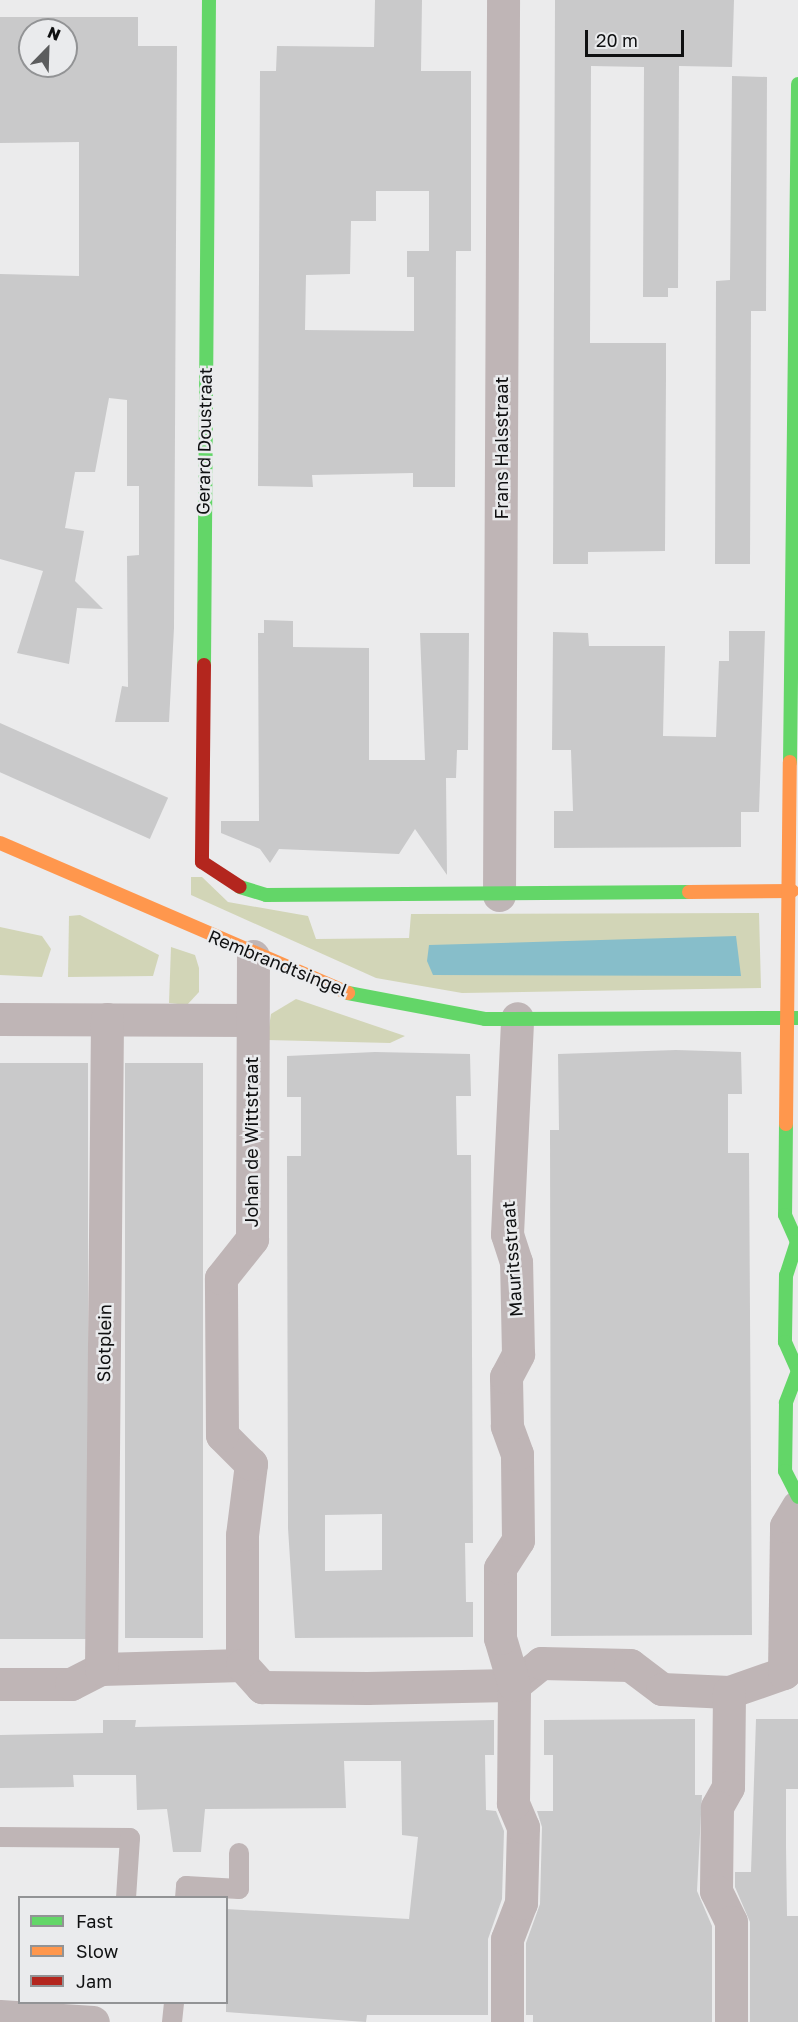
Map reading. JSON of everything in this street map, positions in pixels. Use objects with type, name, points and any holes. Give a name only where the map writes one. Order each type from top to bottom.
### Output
[{"type":"street","name":"Gerard Doustraat","points":[[209,0],[200,833],[202,862],[219,874],[266,895],[499,895]]},
{"type":"street","name":"Frans Halsstraat","points":[[499,895],[503,0]]},
{"type":"street","points":[[798,84],[793,1018],[785,1215],[798,1242],[786,1275],[785,1342],[798,1371],[786,1403],[785,1471],[798,1497]]},
{"type":"street","name":"Rembrandtsingel","points":[[0,843],[324,986],[402,1007],[517,1018],[793,1018]]},
{"type":"street","points":[[499,895],[792,891]]},
{"type":"street","name":"Johan de Wittstraat","points":[[242,1665],[242,1535],[251,1464],[222,1434],[221,1278],[252,1239],[253,956]]},
{"type":"street","name":"Mauritsstraat","points":[[507,2022],[507,1939],[521,1904],[524,1827],[513,1803],[514,1685],[500,1638],[500,1568],[518,1540],[517,1454],[507,1426],[506,1377],[518,1354],[516,1262],[507,1234],[517,1018]]},
{"type":"street","points":[[0,1019],[251,1020]]},
{"type":"street","name":"Slotplein","points":[[101,1669],[107,1019]]},
{"type":"street","points":[[0,1684],[71,1684],[101,1669],[242,1665],[262,1688],[514,1685],[542,1663],[630,1665],[662,1689],[729,1692],[784,1674],[786,1526],[798,1506]]},
{"type":"street","points":[[729,1692],[728,1787],[717,1807],[716,1891],[731,1922],[731,2022]]},
{"type":"street","points":[[0,2016],[93,2022]]},
{"type":"lane","points":[[0,1837],[130,1838],[126,1896]]},
{"type":"lane","points":[[185,1896],[186,1886],[239,1889],[239,1853]]},
{"type":"lane","points":[[172,2022],[174,2004]]},
{"type":"green space","points":[[191,877],[202,877],[228,902],[308,916],[316,939],[409,938],[411,914],[759,913],[761,988],[462,993],[376,978],[191,895]]},
{"type":"green space","points":[[80,915],[159,955],[153,976],[68,977],[69,916]]},
{"type":"green space","points":[[0,927],[42,936],[51,949],[42,977],[0,975]]},
{"type":"green space","points":[[171,947],[195,955],[199,968],[199,992],[187,1005],[169,1003]]},
{"type":"green space","points":[[296,999],[405,1036],[390,1043],[267,1040],[271,1014]]},
{"type":"water","points":[[736,936],[741,976],[433,975],[427,961],[429,945]]},
{"type":"building","points":[[375,0],[422,0],[421,71],[471,71],[471,251],[456,251],[455,487],[413,487],[413,473],[312,475],[313,487],[258,486],[260,71],[276,71],[277,46],[374,47]],"holes":[[[376,191],[429,191],[429,251],[407,251],[407,277],[414,277],[414,331],[305,330],[306,275],[350,274],[351,221],[376,221]]]},
{"type":"building","points":[[555,0],[734,0],[732,67],[679,66],[678,288],[668,288],[668,297],[643,297],[644,67],[591,66],[590,343],[666,343],[665,551],[588,552],[588,564],[553,564]]},
{"type":"building","points":[[0,17],[138,17],[138,46],[177,46],[174,628],[169,722],[115,722],[122,686],[128,687],[127,556],[139,555],[139,486],[127,486],[127,400],[109,398],[95,472],[75,472],[65,528],[84,531],[75,581],[103,609],[77,608],[69,664],[17,653],[43,571],[0,559],[0,274],[79,276],[79,142],[0,143]]},
{"type":"building","points":[[732,76],[767,77],[766,311],[751,311],[750,564],[715,564],[716,281],[730,280]]},
{"type":"building","points":[[264,620],[293,621],[293,647],[369,648],[369,760],[425,760],[420,633],[469,633],[468,750],[457,750],[456,778],[446,778],[447,875],[415,829],[399,854],[279,849],[270,863],[260,849],[221,833],[221,821],[259,821],[258,633],[264,633]]},
{"type":"building","points":[[729,631],[765,631],[759,812],[741,812],[741,847],[554,848],[554,811],[573,811],[571,750],[552,750],[553,632],[588,633],[589,646],[665,646],[663,736],[716,737],[719,661],[729,661]]},
{"type":"building","points":[[0,723],[168,798],[150,839],[0,772]]},
{"type":"building","points":[[676,1050],[741,1052],[742,1094],[728,1094],[728,1153],[749,1153],[752,1635],[551,1636],[550,1130],[559,1130],[558,1054]]},
{"type":"building","points":[[375,1052],[470,1054],[471,1096],[456,1096],[457,1155],[471,1155],[473,1543],[465,1543],[466,1602],[473,1602],[473,1637],[295,1638],[288,1528],[287,1156],[301,1156],[301,1097],[287,1097],[287,1056]],"holes":[[[382,1514],[382,1570],[325,1571],[325,1515]]]},
{"type":"building","points":[[0,1063],[88,1063],[88,1639],[0,1639]]},
{"type":"building","points":[[125,1063],[203,1063],[203,1638],[125,1638]]},
{"type":"building","points":[[695,1719],[695,1795],[702,1795],[697,1891],[712,1926],[712,2022],[533,2022],[533,2015],[526,2015],[526,1943],[540,1904],[542,1827],[537,1811],[553,1811],[553,1755],[544,1755],[544,1720]]},
{"type":"building","points":[[756,1719],[798,1719],[798,1789],[786,1789],[786,1846],[787,1916],[798,1916],[798,2022],[750,2022],[750,1922],[735,1887],[735,1872],[751,1872]]},
{"type":"building","points":[[103,1720],[136,1720],[135,1727],[494,1720],[494,1755],[485,1755],[486,1810],[496,1811],[504,1831],[502,1899],[488,1939],[488,2015],[367,2015],[366,2022],[226,2012],[226,2004],[228,2004],[228,1909],[409,1919],[418,1837],[402,1835],[401,1761],[344,1761],[346,1808],[205,1809],[201,1852],[173,1852],[167,1809],[137,1810],[136,1775],[73,1775],[74,1787],[0,1788],[0,1735],[103,1733]]},
{"type":"traffic: fast","points":[[204,665],[209,0]]},
{"type":"traffic: fast","points":[[790,762],[798,84]]},
{"type":"traffic: fast","points":[[240,887],[266,895],[689,892]]},
{"type":"traffic: fast","points":[[348,993],[485,1019],[798,1018]]},
{"type":"traffic: fast","points":[[786,1124],[785,1215],[797,1242],[786,1275],[785,1342],[798,1371],[786,1403],[785,1471],[798,1497]]},
{"type":"traffic: slow","points":[[786,1124],[790,762]]},
{"type":"traffic: slow","points":[[0,843],[348,993]]},
{"type":"traffic: slow","points":[[689,892],[792,891]]},
{"type":"traffic: jam","points":[[204,665],[202,862],[240,887]]}]
